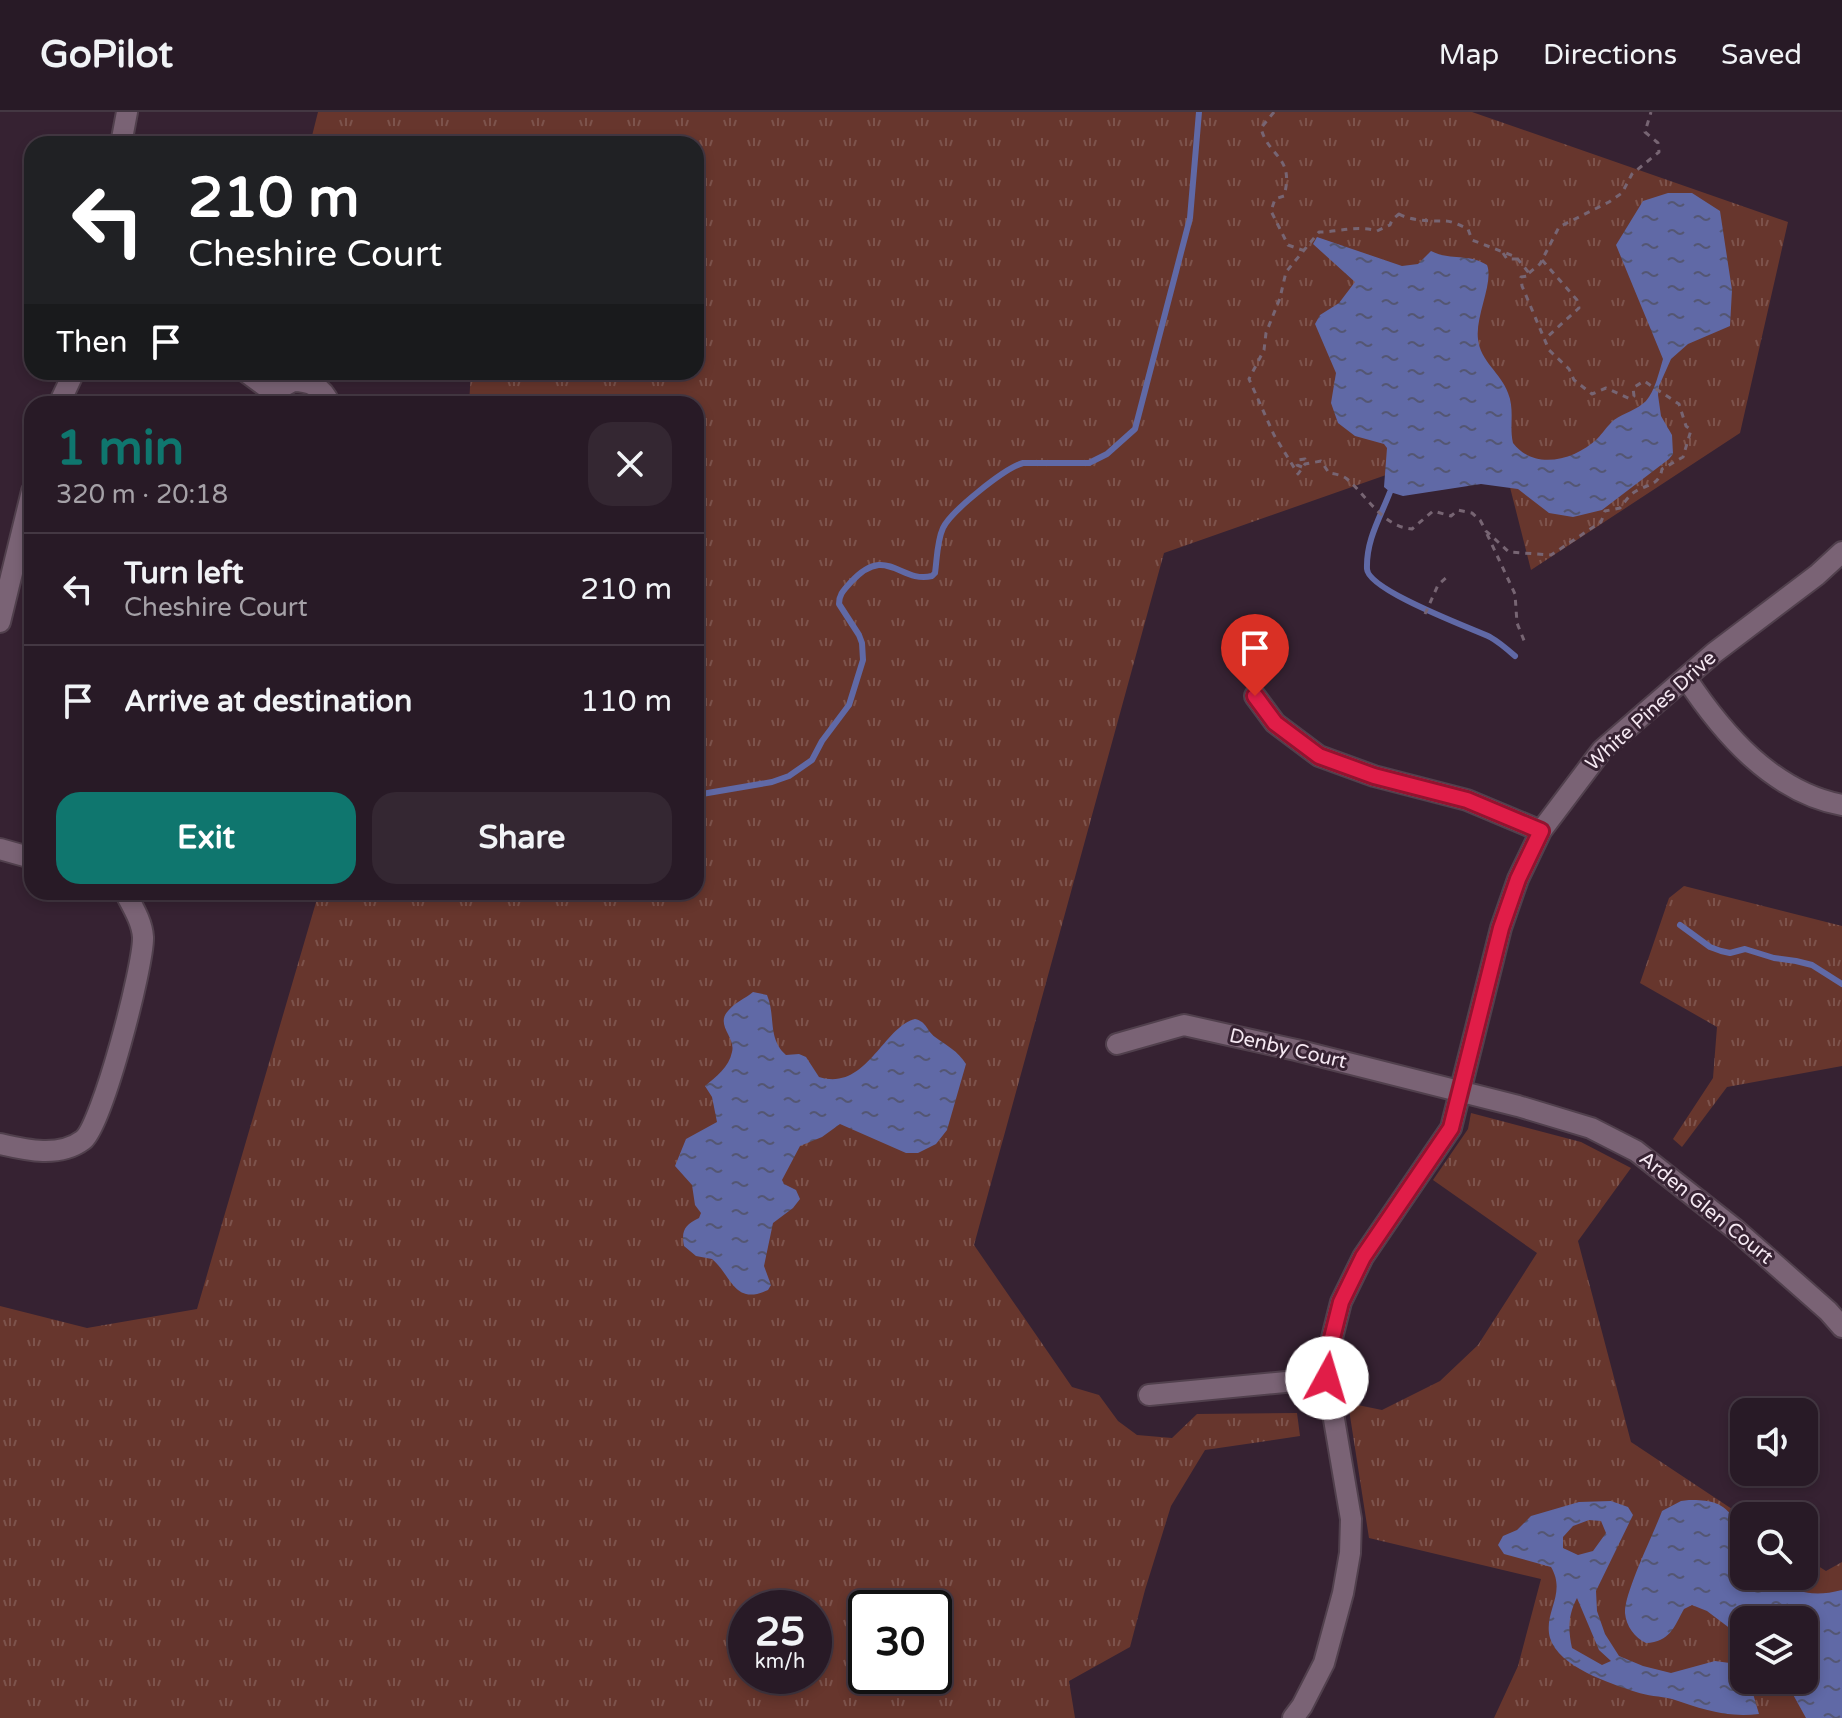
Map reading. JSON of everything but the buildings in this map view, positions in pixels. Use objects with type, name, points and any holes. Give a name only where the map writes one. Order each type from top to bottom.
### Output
[{"type":"street","points":[[122,136],[127,112]]},
{"type":"street","points":[[253,380],[267,396]]},
{"type":"street","points":[[272,396],[293,381],[304,381],[315,385],[326,396]]},
{"type":"street","points":[[0,622],[24,524]]},
{"type":"street","name":"White Pines Drive","points":[[1293,1718],[1324,1663],[1350,1553],[1351,1519],[1327,1378],[1330,1346],[1341,1302],[1363,1257],[1451,1128],[1501,928],[1518,879],[1541,831],[1602,750],[1842,552]]},
{"type":"street","points":[[1686,678],[1712,718],[1757,763],[1806,793],[1842,805]]},
{"type":"street","points":[[1255,696],[1275,723],[1319,756],[1374,776],[1467,800],[1541,831]]},
{"type":"street","points":[[0,849],[24,856]]},
{"type":"street","points":[[0,1144],[31,1151],[60,1150],[84,1140],[96,1121],[125,1026],[143,937],[129,900]]},
{"type":"street","name":"Denby Court","points":[[1117,1044],[1184,1025],[1460,1091]]},
{"type":"street","name":"Arden Glen Court","points":[[1460,1091],[1591,1128],[1636,1151],[1735,1229],[1842,1327]]},
{"type":"street","points":[[1149,1395],[1327,1378]]},
{"type":"path","points":[[1274,112],[1261,128],[1264,138],[1284,162],[1286,191],[1284,196],[1275,199],[1271,211],[1288,245],[1305,251]]},
{"type":"path","points":[[1486,531],[1509,552],[1551,555],[1601,522],[1605,511],[1620,508],[1633,493],[1652,485],[1661,477],[1662,469],[1683,457],[1691,430],[1686,426],[1679,404],[1644,381],[1633,388],[1634,396],[1630,399],[1606,388],[1596,393],[1584,390],[1569,369],[1549,350],[1521,277],[1528,276],[1542,260],[1559,227],[1622,193],[1632,174],[1659,152],[1658,143],[1645,132],[1651,112]]},
{"type":"path","points":[[1525,643],[1517,623],[1515,594],[1480,520],[1472,513],[1458,510],[1451,516],[1433,511],[1412,529],[1400,528],[1358,493],[1345,477],[1329,473],[1321,461],[1304,466],[1298,474],[1274,435],[1249,379],[1264,350],[1266,333],[1286,272],[1319,232],[1347,231],[1351,228],[1377,231],[1390,225],[1399,214],[1408,219],[1436,223],[1446,220],[1468,229],[1472,240],[1518,259],[1529,273]]},
{"type":"path","points":[[1542,260],[1577,300],[1579,308],[1546,338]]},
{"type":"path","points":[[1425,614],[1438,585],[1447,577]]},
{"type":"green space","points":[[318,112],[1472,112],[1788,222],[1740,433],[1531,570],[1497,436],[1164,553],[974,1245],[1072,1387],[1099,1395],[1118,1421],[1137,1435],[1172,1438],[1197,1414],[1297,1413],[1300,1436],[1205,1450],[1171,1506],[1130,1647],[1069,1681],[1075,1718],[0,1718],[0,1306],[87,1328],[197,1309],[317,900],[704,900],[704,396],[470,396],[470,380],[704,380],[704,136],[312,136]]},
{"type":"green space","points":[[1684,886],[1842,926],[1842,1066],[1727,1087],[1682,1147],[1673,1139],[1713,1078],[1717,1027],[1640,983],[1669,898]]},
{"type":"green space","points":[[1471,1113],[1581,1142],[1631,1168],[1578,1241],[1631,1442],[1730,1508],[1730,1590],[1818,1590],[1818,1566],[1826,1571],[1842,1562],[1842,1718],[1494,1718],[1518,1666],[1541,1579],[1369,1538],[1348,1403],[1382,1410],[1440,1381],[1478,1345],[1537,1253],[1433,1180],[1468,1129]]},
{"type":"water","points":[[1668,193],[1692,193],[1720,211],[1732,290],[1730,326],[1688,344],[1671,359],[1659,386],[1661,416],[1672,435],[1673,454],[1669,459],[1602,510],[1573,517],[1549,513],[1518,489],[1481,484],[1403,496],[1384,487],[1387,448],[1384,444],[1355,436],[1338,423],[1331,403],[1336,373],[1315,324],[1320,315],[1339,303],[1355,282],[1313,244],[1317,237],[1402,266],[1418,264],[1431,251],[1473,259],[1487,265],[1488,280],[1478,339],[1483,354],[1508,393],[1513,443],[1532,457],[1555,459],[1588,446],[1614,420],[1646,401],[1654,387],[1663,359],[1616,245],[1643,201]]},
{"type":"water","points":[[753,992],[767,995],[774,1034],[780,1048],[786,1055],[806,1057],[819,1077],[835,1079],[849,1075],[862,1067],[904,1024],[915,1019],[966,1064],[947,1130],[936,1144],[918,1153],[906,1153],[840,1124],[822,1137],[800,1146],[782,1180],[796,1190],[800,1199],[773,1223],[764,1266],[771,1285],[768,1290],[748,1294],[735,1287],[712,1259],[696,1256],[684,1246],[685,1229],[701,1213],[695,1205],[692,1185],[675,1166],[686,1139],[717,1122],[712,1097],[705,1086],[725,1067],[732,1052],[725,1016]]},
{"type":"water","points":[[1611,1501],[1628,1507],[1633,1515],[1596,1591],[1597,1611],[1605,1634],[1619,1656],[1671,1673],[1715,1661],[1730,1663],[1730,1694],[1753,1694],[1759,1714],[1725,1714],[1636,1692],[1586,1672],[1563,1657],[1550,1638],[1549,1620],[1557,1586],[1551,1567],[1504,1554],[1498,1545],[1503,1536],[1517,1530],[1531,1516],[1579,1502]],"holes":[[[1589,1520],[1601,1521],[1606,1533],[1593,1551],[1578,1555],[1563,1548],[1563,1537],[1573,1526]],[[1577,1598],[1599,1650],[1611,1661],[1602,1665],[1572,1648],[1570,1623]]]},
{"type":"water","points":[[1681,1501],[1714,1502],[1730,1514],[1730,1590],[1826,1593],[1842,1590],[1842,1718],[1806,1718],[1793,1694],[1818,1694],[1818,1606],[1730,1606],[1730,1628],[1707,1611],[1692,1605],[1684,1609],[1674,1627],[1661,1640],[1646,1643],[1632,1631],[1625,1613],[1634,1578],[1662,1511]]},
{"type":"waterway","points":[[704,794],[772,782],[789,776],[812,760],[849,705],[863,660],[859,635],[839,604],[844,590],[864,571],[884,565],[911,575],[932,576],[943,528],[956,511],[992,481],[1023,463],[1089,463],[1107,454],[1135,429],[1190,218],[1199,112]]},
{"type":"waterway","points":[[1390,492],[1369,548],[1367,569],[1372,578],[1401,597],[1490,637],[1515,656]]},
{"type":"waterway","points":[[1680,925],[1710,947],[1730,953],[1745,949],[1812,965],[1842,984]]},
{"type":"route","points":[[1255,696],[1275,723],[1319,756],[1374,776],[1467,800],[1541,831],[1518,879],[1501,928],[1451,1128],[1363,1257],[1341,1302],[1330,1346],[1327,1378]]}]
